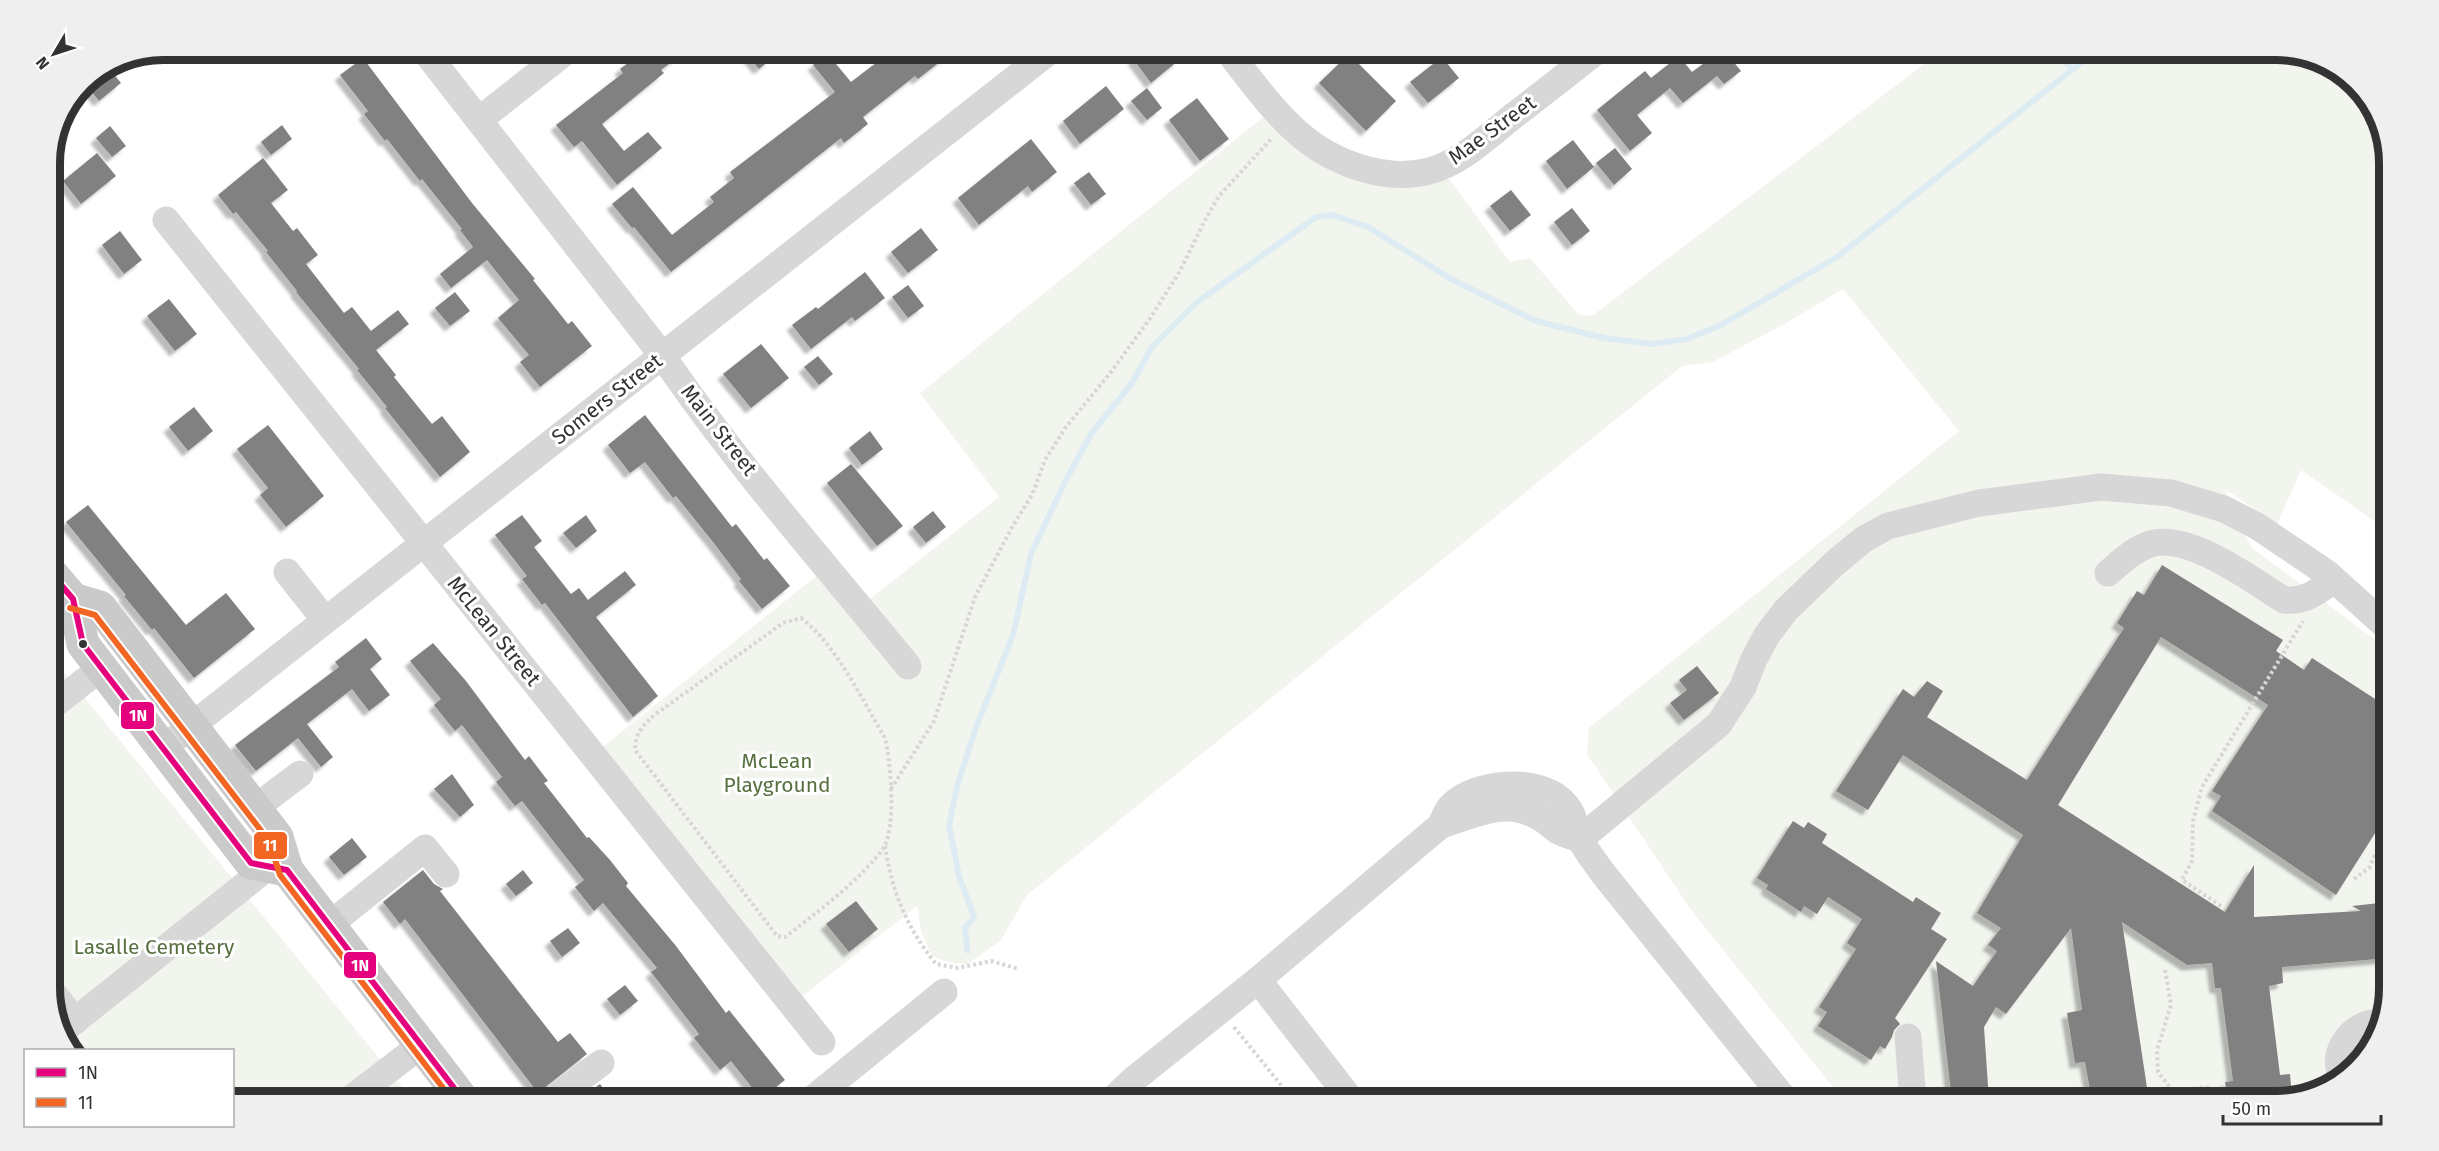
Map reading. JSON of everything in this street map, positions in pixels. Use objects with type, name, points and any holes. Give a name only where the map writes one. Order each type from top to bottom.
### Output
[{"type":"main road","points":[[60,584],[73,599],[83,644],[251,863],[278,868],[329,925],[456,1091]]},
{"type":"main road","points":[[73,599],[100,607],[255,808],[277,837],[278,868]]},
{"type":"street","name":"Main Street","points":[[432,60],[662,355],[684,387],[908,666]]},
{"type":"street","points":[[479,120],[555,60]]},
{"type":"street","name":"Somers Street","points":[[162,749],[1038,60]]},
{"type":"street","name":"Mae Street","points":[[1235,60],[1286,122],[1299,134],[1338,160],[1370,170],[1399,174],[1428,171],[1452,161],[1476,146],[1585,60]]},
{"type":"street","name":"McLean Street","points":[[166,220],[822,1042]]},
{"type":"street","points":[[1580,839],[1719,724],[1743,687],[1767,635],[1786,610],[1849,551],[1864,539],[1888,526],[1979,503],[2101,487],[2154,490],[2193,498],[2224,509],[2289,546],[2334,580],[2379,620]]},
{"type":"street","points":[[2108,573],[2130,554],[2151,544],[2177,544],[2212,556],[2284,600],[2296,601],[2307,598],[2334,580]]},
{"type":"street","points":[[287,572],[325,620]]},
{"type":"street","points":[[60,700],[101,668]]},
{"type":"street","points":[[255,808],[300,774]]},
{"type":"street","points":[[1121,1091],[1258,980],[1441,825],[1451,806],[1467,794],[1492,786],[1521,786],[1541,790],[1560,799],[1574,815],[1580,839],[1602,872],[1778,1091]]},
{"type":"street","points":[[329,925],[425,848],[446,874]]},
{"type":"street","points":[[69,1026],[278,868]]},
{"type":"street","points":[[1258,980],[1344,1091]]},
{"type":"street","points":[[822,1091],[944,992]]},
{"type":"street","points":[[2340,1068],[2340,1056],[2346,1039],[2365,1025],[2372,1024]]},
{"type":"street","points":[[1908,1037],[1912,1091]]},
{"type":"street","points":[[361,1091],[421,1044]]},
{"type":"street","points":[[564,1091],[601,1063]]},
{"type":"path","points":[[891,789],[934,721],[975,597],[1032,495],[1045,460],[1066,427],[1112,372],[1151,317],[1180,271],[1219,196],[1286,122]]},
{"type":"path","points":[[885,846],[830,902],[785,937],[777,936],[635,750],[635,740],[640,728],[657,713],[783,622],[801,618],[812,626],[832,651],[885,738],[889,752],[892,815],[885,846],[895,892],[910,928],[936,964],[958,968],[992,961],[1019,969]]},
{"type":"path","points":[[2221,906],[2182,880],[2192,861],[2193,821],[2202,787],[2300,629]]},
{"type":"path","points":[[2354,879],[2369,868],[2379,847]]},
{"type":"path","points":[[2165,970],[2171,1005],[2157,1050],[2158,1072],[2173,1091],[2210,1087],[2211,1091]]},
{"type":"path","points":[[1220,1010],[1286,1091]]},
{"type":"green space","name":"McLean Playground","points":[[1930,60],[2276,60],[2296,62],[2315,68],[2339,81],[2349,90],[2358,100],[2374,130],[2379,156],[2379,524],[2301,470],[2277,524],[2225,489],[2251,547],[2379,643],[2379,988],[2377,1008],[2371,1027],[2362,1045],[2353,1056],[2333,1074],[2321,1080],[2303,1087],[2276,1091],[1836,1091],[1691,910],[1587,754],[1589,728],[1959,431],[1843,289],[1788,322],[1713,362],[1682,366],[1027,895],[1001,940],[968,964],[950,963],[932,956],[921,931],[917,906],[794,1003],[594,754],[829,566],[861,606],[999,497],[920,393],[1272,110],[1337,163],[1441,168],[1510,262],[1530,258],[1578,314],[1592,316]]},
{"type":"green space","name":"Lasalle Cemetery","points":[[60,667],[406,1091],[234,1091],[234,1049],[80,1049],[65,1021],[60,995]]},
{"type":"building","points":[[360,60],[365,60],[472,203],[535,279],[533,280],[568,324],[572,321],[592,346],[540,387],[520,362],[529,355],[498,318],[519,300],[487,260],[451,288],[440,274],[473,247],[460,230],[462,229],[422,179],[420,181],[364,114],[368,111],[340,75]]},
{"type":"building","points":[[632,60],[674,60],[661,70],[664,73],[602,124],[624,151],[648,132],[662,148],[617,185],[582,141],[574,147],[556,125],[623,73],[620,69]]},
{"type":"building","points":[[751,60],[770,60],[759,69]]},
{"type":"building","points":[[819,60],[833,60],[851,82],[880,60],[942,60],[918,79],[915,76],[863,117],[868,124],[844,143],[841,138],[671,272],[612,204],[633,187],[672,235],[714,202],[710,197],[734,178],[730,172],[835,92],[813,65]]},
{"type":"building","points":[[1134,60],[1179,60],[1151,83]]},
{"type":"building","points":[[1343,60],[1355,60],[1396,101],[1366,131],[1319,83]]},
{"type":"building","points":[[1438,60],[1444,60],[1459,78],[1428,103],[1410,82]]},
{"type":"building","points":[[1674,60],[1682,60],[1692,72],[1708,60],[1732,60],[1741,71],[1724,84],[1717,76],[1683,103],[1670,88],[1637,115],[1652,133],[1630,151],[1597,110],[1645,71],[1651,78]]},
{"type":"building","points":[[113,73],[121,83],[99,101],[91,90]]},
{"type":"building","points":[[1106,86],[1124,109],[1080,144],[1063,121]]},
{"type":"building","points":[[1147,88],[1162,108],[1147,120],[1131,101]]},
{"type":"building","points":[[1197,98],[1229,139],[1200,161],[1169,120]]},
{"type":"building","points":[[282,125],[292,139],[271,155],[261,142]]},
{"type":"building","points":[[110,126],[126,146],[112,157],[96,138]]},
{"type":"building","points":[[1031,139],[1057,172],[1032,192],[1028,186],[979,225],[958,198]]},
{"type":"building","points":[[1573,140],[1594,167],[1567,189],[1546,161]]},
{"type":"building","points":[[1615,148],[1632,169],[1614,185],[1596,163]]},
{"type":"building","points":[[97,153],[116,176],[81,204],[63,181]]},
{"type":"building","points":[[263,158],[288,190],[271,203],[293,231],[297,228],[318,255],[306,264],[344,313],[352,307],[371,331],[398,310],[409,324],[376,350],[396,375],[394,377],[432,424],[442,416],[470,452],[440,477],[385,408],[387,407],[357,370],[359,369],[296,292],[266,252],[268,251],[236,212],[233,214],[218,195]]},
{"type":"building","points":[[1089,172],[1106,194],[1091,205],[1074,183]]},
{"type":"building","points":[[1511,190],[1531,215],[1510,231],[1490,206]]},
{"type":"building","points":[[1572,208],[1590,231],[1572,245],[1554,222]]},
{"type":"building","points":[[921,228],[938,250],[908,273],[891,252]]},
{"type":"building","points":[[120,231],[142,260],[124,274],[102,245]]},
{"type":"building","points":[[865,272],[885,298],[855,321],[852,317],[811,349],[792,325],[816,307],[818,309]]},
{"type":"building","points":[[908,285],[924,306],[908,318],[892,297]]},
{"type":"building","points":[[455,292],[470,311],[450,326],[435,308]]},
{"type":"building","points":[[169,299],[197,334],[175,351],[147,316]]},
{"type":"building","points":[[761,344],[789,378],[751,408],[723,374]]},
{"type":"building","points":[[818,356],[833,374],[819,385],[804,367]]},
{"type":"building","points":[[194,407],[213,431],[188,451],[169,427]]},
{"type":"building","points":[[645,415],[732,527],[736,524],[764,560],[767,558],[790,586],[762,609],[739,581],[741,579],[713,542],[676,496],[673,498],[645,462],[630,473],[608,445]]},
{"type":"building","points":[[268,425],[324,496],[286,527],[260,495],[268,488],[237,449]]},
{"type":"building","points":[[870,431],[883,449],[862,465],[849,448]]},
{"type":"building","points":[[851,464],[903,526],[877,546],[827,483]]},
{"type":"building","points":[[88,505],[186,625],[226,593],[255,629],[194,678],[154,628],[152,630],[124,596],[126,595],[66,522]]},
{"type":"building","points":[[933,511],[946,527],[926,543],[913,527]]},
{"type":"building","points":[[522,515],[542,541],[534,547],[571,594],[579,588],[588,600],[625,571],[636,585],[596,617],[658,696],[633,717],[545,603],[542,605],[522,579],[527,576],[495,535]]},
{"type":"building","points":[[586,515],[597,531],[576,548],[563,533]]},
{"type":"building","points":[[2162,565],[2283,640],[2276,651],[2304,670],[2312,658],[2379,702],[2379,827],[2336,895],[2212,811],[2221,796],[2212,791],[2268,705],[2161,637],[2058,805],[2225,912],[2254,865],[2254,917],[2361,911],[2352,906],[2379,903],[2379,959],[2282,967],[2283,983],[2269,986],[2280,1075],[2290,1074],[2291,1089],[2226,1091],[2225,1082],[2233,1081],[2221,988],[2215,988],[2212,963],[2187,965],[2122,922],[2147,1091],[2090,1091],[2085,1062],[2075,1063],[2067,1013],[2082,1010],[2071,928],[2006,1014],[1996,1007],[1984,1027],[1988,1091],[1951,1091],[1936,961],[1973,986],[1997,951],[1988,945],[2001,928],[1977,913],[2023,835],[1903,755],[1868,810],[1836,791],[1903,689],[1914,697],[1927,681],[1943,691],[1927,717],[2027,780],[2124,628],[2117,623],[2137,591],[2144,595]]},
{"type":"building","points":[[366,638],[382,659],[370,669],[390,695],[369,711],[352,689],[307,724],[333,757],[321,767],[298,738],[256,771],[235,745],[339,667],[335,662]]},
{"type":"building","points":[[433,643],[466,681],[525,760],[529,756],[548,781],[544,783],[587,838],[589,837],[610,860],[628,883],[626,886],[676,946],[726,1013],[729,1010],[785,1080],[771,1091],[755,1091],[731,1061],[720,1070],[694,1038],[699,1034],[651,972],[657,968],[603,903],[594,911],[575,887],[584,880],[522,801],[515,806],[496,782],[502,777],[462,725],[455,731],[434,705],[441,699],[410,661]]},
{"type":"building","points":[[1697,666],[1719,693],[1684,720],[1670,703],[1687,690],[1679,680]]},
{"type":"building","points":[[452,774],[474,805],[460,817],[434,789]]},
{"type":"building","points":[[1793,821],[1804,828],[1808,822],[1827,834],[1822,843],[1913,902],[1916,897],[1941,913],[1931,929],[1947,939],[1895,1018],[1900,1024],[1894,1030],[1885,1049],[1880,1046],[1871,1060],[1818,1026],[1827,1012],[1819,1007],[1856,949],[1847,943],[1862,919],[1828,897],[1817,914],[1804,906],[1801,912],[1766,889],[1768,885],[1757,878]]},
{"type":"building","points":[[352,838],[367,857],[344,875],[329,857]]},
{"type":"building","points":[[423,870],[434,884],[443,889],[440,891],[558,1042],[570,1033],[587,1054],[541,1091],[536,1091],[405,919],[400,924],[383,902]]},
{"type":"building","points":[[523,870],[533,883],[516,896],[506,884]]},
{"type":"building","points":[[856,901],[878,929],[849,952],[826,924]]},
{"type":"building","points":[[568,928],[580,943],[562,957],[550,941]]},
{"type":"building","points":[[625,985],[638,1001],[620,1015],[607,999]]},
{"type":"building","points":[[600,1084],[605,1091],[590,1091]]},
{"type":"waterway","points":[[2064,60],[2072,69]]},
{"type":"waterway","points":[[967,950],[965,928],[974,917],[959,876],[949,825],[957,787],[975,730],[1013,635],[1031,554],[1091,434],[1132,383],[1152,347],[1196,303],[1316,217],[1332,215],[1368,227],[1451,279],[1536,321],[1604,338],[1652,344],[1687,339],[1721,325],[1837,257],[2084,60]]},
{"type":"transit line","name":"1N","points":[[60,584],[73,599],[83,644],[251,863],[287,870],[456,1091]]},
{"type":"transit line","name":"11","points":[[70,608],[95,615],[269,841],[280,875],[445,1091]]}]
